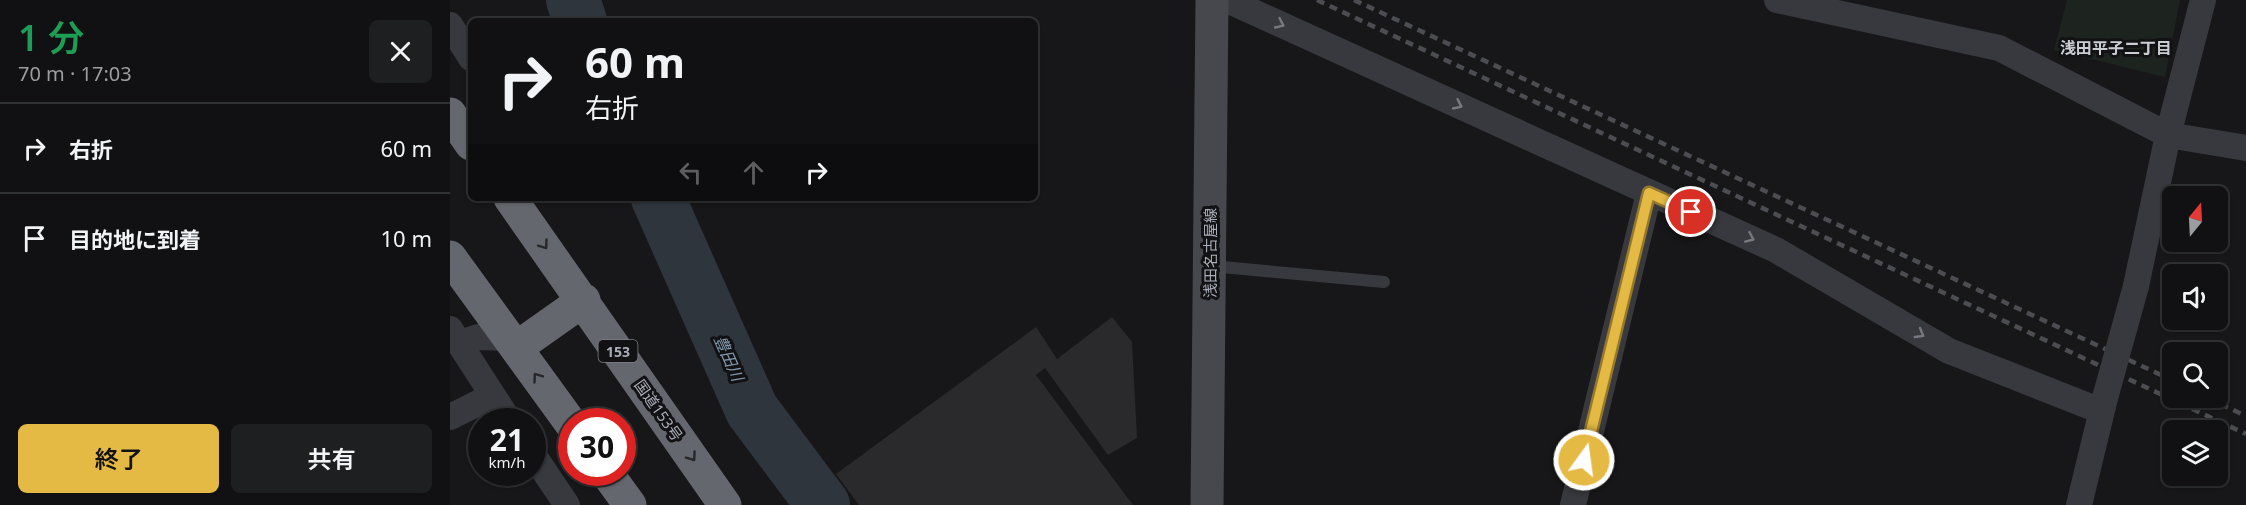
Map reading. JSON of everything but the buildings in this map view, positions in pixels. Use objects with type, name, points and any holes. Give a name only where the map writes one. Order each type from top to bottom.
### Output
[{"type":"highway","points":[[450,114],[468,140]]},
{"type":"highway","name":"国道153号","points":[[512,201],[584,300],[725,505]]},
{"type":"highway","points":[[450,257],[560,408]]},
{"type":"highway","points":[[513,343],[584,300]]},
{"type":"highway","points":[[616,486],[630,505]]},
{"type":"main road","name":"浅田名古屋線","points":[[1207,505],[1212,0]]},
{"type":"street","points":[[1227,0],[1776,250],[1949,351],[2103,405]]},
{"type":"street","points":[[1777,0],[1999,48],[2169,135],[2246,148]]},
{"type":"street","points":[[2079,505],[2103,405],[2136,286],[2169,135],[2203,0]]},
{"type":"street","points":[[450,25],[468,53]]},
{"type":"street","points":[[1573,505],[1649,193]]},
{"type":"street","points":[[455,336],[513,343]]},
{"type":"street","points":[[455,336],[500,408]]},
{"type":"street","points":[[450,417],[492,396]]},
{"type":"street","points":[[546,474],[567,505]]},
{"type":"lane","points":[[1210,265],[1384,282]]},
{"type":"shaded area","points":[[2067,0],[2180,0],[2165,77],[2054,50]]},
{"type":"waterway","name":"豊田川","points":[[573,0],[579,18]]},
{"type":"waterway","name":"豊田川","points":[[659,201],[752,410],[823,505]]},
{"type":"railway","points":[[1317,0],[2246,434]]},
{"type":"railway","points":[[1354,0],[2162,375]]},
{"type":"railway","points":[[2228,407],[2246,416]]},
{"type":"district","name":"浅田平子二丁目","points":[[2116,48]]},
{"type":"route","points":[[1584,460],[1649,193],[1691,212]]}]
